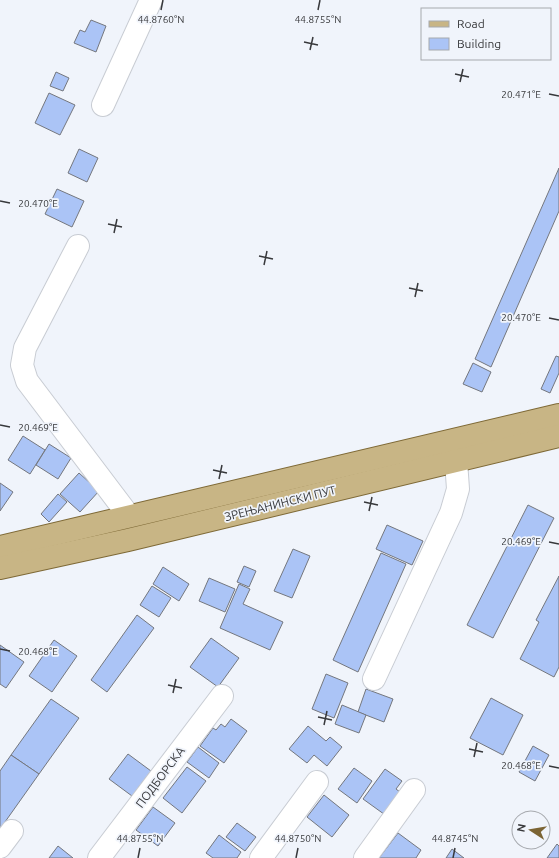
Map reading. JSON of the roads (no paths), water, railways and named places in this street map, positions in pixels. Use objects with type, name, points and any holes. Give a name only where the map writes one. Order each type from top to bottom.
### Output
[{"type":"main road","name":"ЗРЕЊАНИНСКИ ПУТ","points":[[0,547],[559,415]]},
{"type":"main road","name":"ЗРЕЊАНИНСКИ ПУТ","points":[[0,568],[128,540],[559,436]]},
{"type":"street","points":[[103,105],[151,0]]},
{"type":"street","points":[[78,246],[25,348],[22,365],[27,381],[129,516]]},
{"type":"street","points":[[374,679],[451,513],[458,489],[456,461]]},
{"type":"street","name":"ПОДБОРСКА","points":[[99,858],[222,696]]},
{"type":"street","points":[[261,858],[317,782]]},
{"type":"street","points":[[365,858],[414,790]]}]
